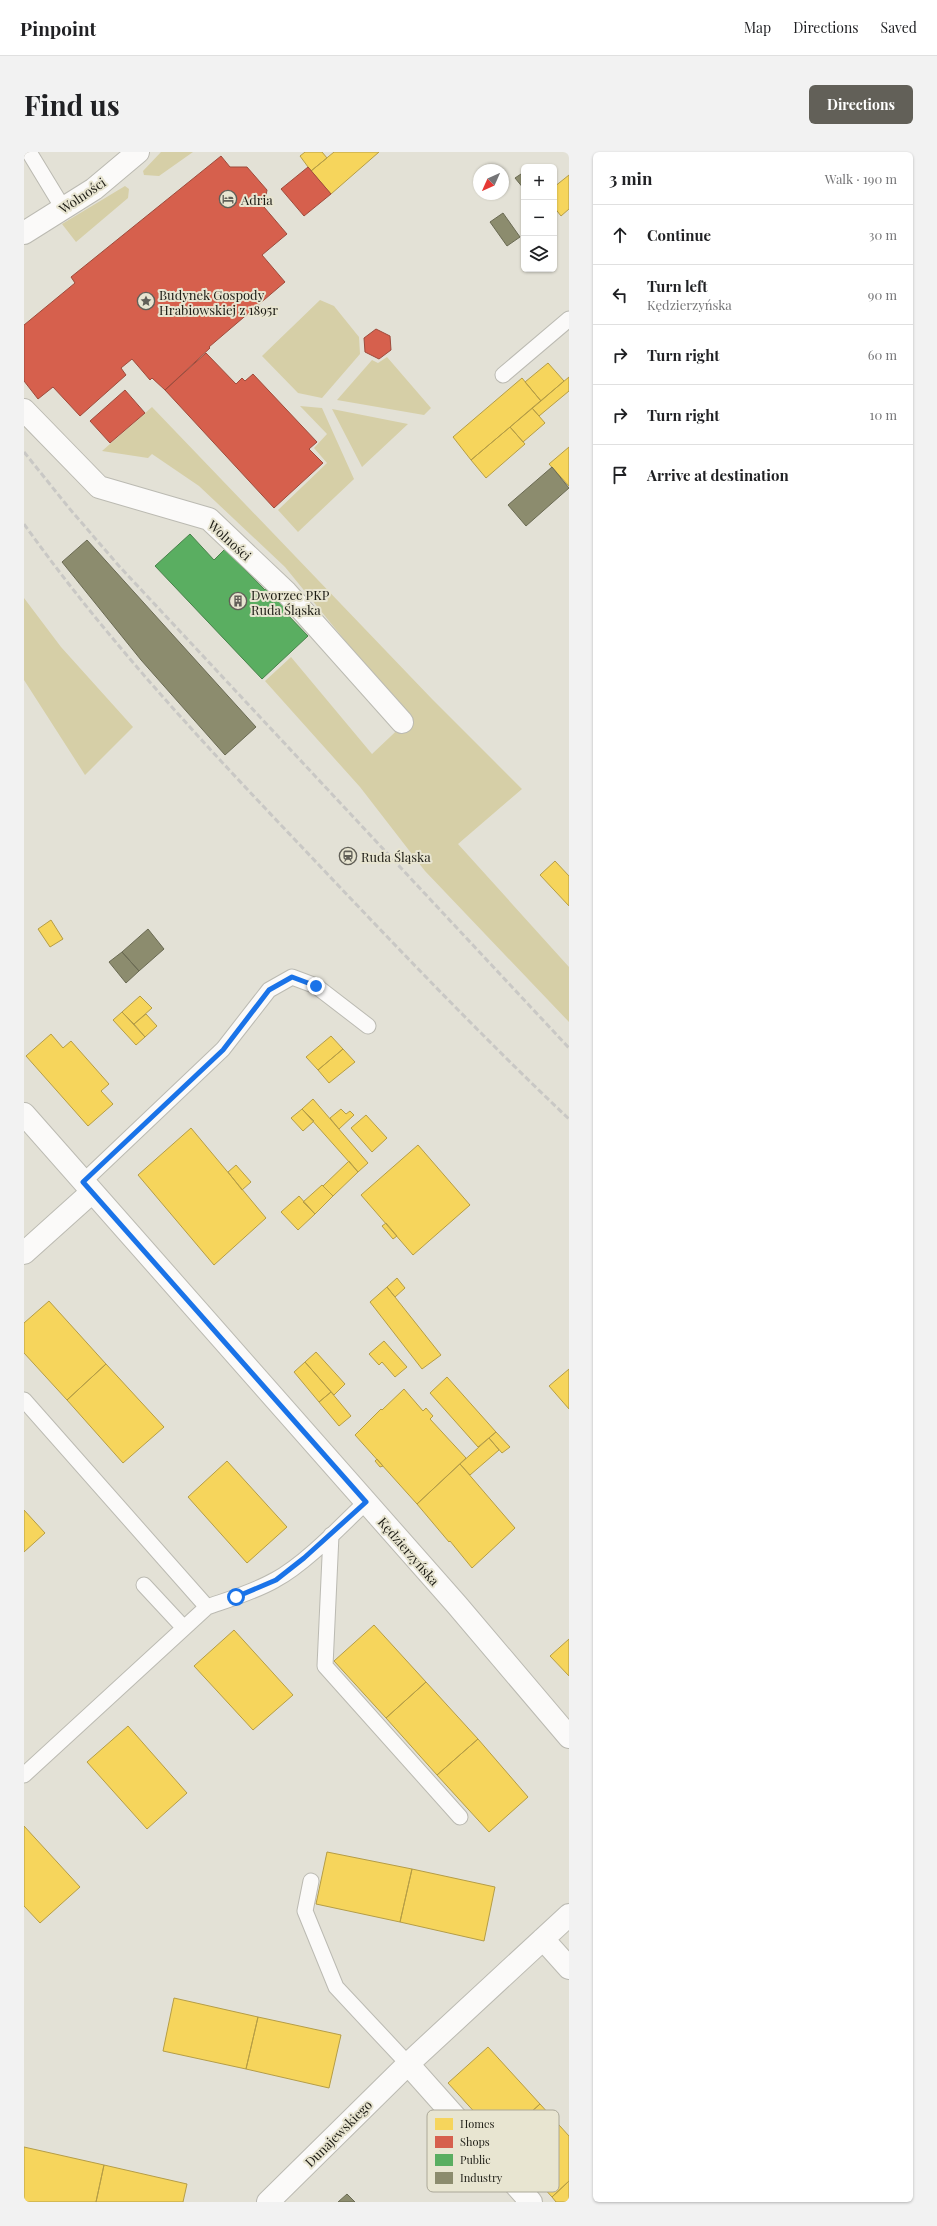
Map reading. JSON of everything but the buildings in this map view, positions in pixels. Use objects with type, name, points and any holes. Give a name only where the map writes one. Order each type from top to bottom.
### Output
[{"type":"street","name":"Wolności","points":[[24,233],[94,189],[138,152]]},
{"type":"street","name":"Wolności","points":[[24,410],[99,487],[209,519],[291,597],[402,722]]},
{"type":"street","name":"Kędzierzyńska","points":[[24,1114],[366,1502],[569,1737]]},
{"type":"street","points":[[24,1253],[88,1187]]},
{"type":"street","name":"Dunajewskiego","points":[[268,2202],[408,2064],[569,1916]]},
{"type":"street","points":[[543,1939],[569,1968]]},
{"type":"street","points":[[408,2064],[449,2110]]},
{"type":"street","points":[[522,2192],[531,2202]]},
{"type":"lane","points":[[29,152],[63,208]]},
{"type":"lane","points":[[503,375],[569,319]]},
{"type":"lane","points":[[88,1187],[223,1050],[269,990],[292,977],[316,986],[368,1026]]},
{"type":"lane","points":[[24,1400],[207,1606]]},
{"type":"lane","points":[[24,1775],[207,1606],[236,1597],[276,1580],[331,1535],[366,1502]]},
{"type":"lane","points":[[331,1535],[325,1666],[460,1817]]},
{"type":"lane","points":[[144,1585],[184,1628]]},
{"type":"lane","points":[[310,1881],[305,1911],[336,1987],[408,2064]]},
{"type":"shaded area","points":[[161,152],[193,152],[159,176],[144,175],[143,171]]},
{"type":"shaded area","points":[[125,186],[129,189],[128,198],[76,242],[62,224]]},
{"type":"shaded area","points":[[320,300],[334,306],[359,337],[360,354],[322,398],[298,393],[262,356]]},
{"type":"shaded area","points":[[387,357],[431,408],[424,415],[337,400],[372,360],[378,363]]},
{"type":"shaded area","points":[[300,406],[322,408],[354,479],[298,532],[278,510],[327,463],[314,448],[327,434]]},
{"type":"shaded area","points":[[152,407],[432,699],[522,789],[458,844],[569,967],[569,1022],[425,871],[360,787],[265,681],[291,657],[372,754],[409,719],[285,567],[199,486],[152,454],[148,458],[102,451]]},
{"type":"shaded area","points":[[332,409],[408,424],[362,467]]},
{"type":"shaded area","points":[[24,598],[61,647],[133,727],[85,775],[24,680]]},
{"type":"railway","points":[[24,452],[69,508],[119,566],[569,1048]]},
{"type":"railway","points":[[24,524],[55,567],[121,649],[191,728],[365,914],[500,1052],[569,1119]]},
{"type":"place","name":"Adria","points":[[228,199]]},
{"type":"place","name":"Budynek Gospody Hrabiowskiej z 1895r","points":[[146,301]]},
{"type":"place","name":"Dworzec PKP Ruda Śląska","points":[[238,601]]},
{"type":"place","name":"Ruda Śląska","points":[[348,856]]},
{"type":"route","points":[[236,1597],[276,1580],[304,1558],[366,1502],[83,1182],[223,1050],[269,990],[292,977],[316,986]]}]
